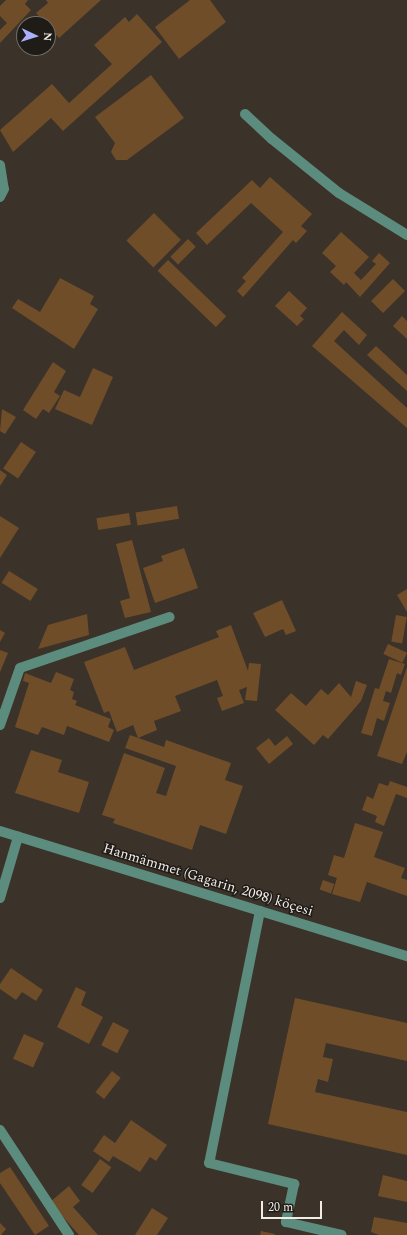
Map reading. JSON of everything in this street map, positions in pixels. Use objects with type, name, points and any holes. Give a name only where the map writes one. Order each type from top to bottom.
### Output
[{"type":"street","points":[[245,114],[272,139],[339,193],[407,235]]},
{"type":"street","points":[[0,165],[4,189],[0,198]]},
{"type":"street","points":[[0,725],[20,668],[170,618]]},
{"type":"street","name":"Hanmämmet (Gagarin, 2098) köçesi","points":[[0,831],[407,956]]},
{"type":"street","points":[[0,898],[2,884],[18,837]]},
{"type":"street","points":[[260,911],[209,1163],[294,1184],[286,1222],[342,1235]]},
{"type":"street","points":[[0,1130],[69,1235]]},
{"type":"building","points":[[6,0],[28,0],[25,4],[31,10],[25,16],[16,16],[16,26],[0,43],[0,30],[7,23],[0,16],[0,6]]},
{"type":"building","points":[[46,0],[101,0],[59,38],[56,35],[56,16],[39,16],[36,13],[48,3]]},
{"type":"building","points":[[190,0],[210,0],[226,22],[179,59],[155,27]]},
{"type":"building","points":[[137,14],[162,42],[63,131],[51,118],[13,152],[0,130],[52,84],[69,103],[112,64],[94,45],[125,17],[129,22]]},
{"type":"building","points":[[151,75],[184,118],[127,160],[116,160],[111,152],[115,143],[95,117]]},
{"type":"building","points":[[270,177],[312,214],[301,226],[307,231],[296,243],[293,240],[243,297],[237,291],[246,281],[242,278],[283,232],[251,203],[207,245],[196,233],[252,180],[260,188]]},
{"type":"building","points":[[154,213],[181,240],[153,267],[126,241]]},
{"type":"building","points":[[341,232],[369,257],[354,273],[361,280],[376,264],[372,261],[379,253],[390,263],[360,297],[346,282],[344,285],[330,272],[336,266],[322,253]]},
{"type":"building","points":[[188,239],[196,247],[178,264],[170,257]]},
{"type":"building","points":[[168,260],[226,316],[216,327],[158,271]]},
{"type":"building","points":[[60,278],[94,296],[90,304],[98,309],[74,349],[12,308],[18,299],[40,312]]},
{"type":"building","points":[[393,279],[405,291],[383,313],[371,301]]},
{"type":"building","points":[[289,291],[307,308],[300,316],[304,319],[297,326],[275,306]]},
{"type":"building","points":[[342,312],[367,335],[359,345],[344,330],[334,341],[407,408],[407,428],[312,346]]},
{"type":"building","points":[[402,316],[407,321],[407,339],[393,326]]},
{"type":"building","points":[[376,346],[407,375],[407,391],[367,355]]},
{"type":"building","points":[[53,362],[66,371],[54,392],[60,396],[49,413],[43,409],[36,419],[23,410]]},
{"type":"building","points":[[93,368],[113,377],[92,425],[55,409],[64,390],[80,397]]},
{"type":"building","points":[[2,409],[16,417],[5,434],[0,431]]},
{"type":"building","points":[[21,442],[36,452],[18,479],[3,469]]},
{"type":"building","points":[[0,470],[7,475],[0,486]]},
{"type":"building","points":[[177,506],[179,519],[138,525],[136,513]]},
{"type":"building","points":[[129,513],[131,525],[98,530],[96,518]]},
{"type":"building","points":[[0,516],[19,528],[0,558]]},
{"type":"building","points":[[132,540],[151,612],[125,618],[120,601],[130,598],[116,544]]},
{"type":"building","points":[[184,548],[198,588],[155,603],[143,568],[163,561],[161,556]]},
{"type":"building","points":[[9,571],[38,589],[30,601],[2,583]]},
{"type":"building","points":[[407,589],[407,612],[397,595]]},
{"type":"building","points":[[282,600],[296,631],[286,635],[283,629],[265,637],[253,613]]},
{"type":"building","points":[[87,614],[89,635],[38,649],[48,625]]},
{"type":"building","points":[[396,615],[407,617],[402,643],[391,642]]},
{"type":"building","points":[[231,625],[248,671],[249,663],[261,664],[257,701],[245,700],[247,687],[239,690],[244,703],[222,711],[217,698],[223,696],[217,680],[175,696],[181,711],[154,721],[157,730],[138,738],[133,725],[117,732],[109,711],[104,713],[84,662],[125,647],[134,670],[219,637],[216,631]]},
{"type":"building","points":[[0,630],[5,633],[0,642]]},
{"type":"building","points":[[388,644],[407,653],[402,663],[383,654]]},
{"type":"building","points":[[0,650],[8,653],[0,672]]},
{"type":"building","points":[[389,659],[405,664],[401,675],[397,673],[391,693],[386,691],[383,701],[390,703],[384,721],[377,718],[372,736],[361,733],[375,688],[379,689]]},
{"type":"building","points":[[407,667],[407,752],[402,764],[377,756]]},
{"type":"building","points":[[56,672],[74,679],[70,690],[74,692],[72,699],[77,701],[75,705],[111,719],[108,727],[114,730],[109,742],[67,726],[64,735],[42,727],[38,735],[15,727],[29,683],[23,681],[25,673],[51,683]]},
{"type":"building","points":[[356,681],[367,685],[361,701],[328,739],[323,735],[314,745],[275,710],[291,693],[306,706],[321,689],[328,695],[339,683],[351,697]]},
{"type":"building","points":[[130,735],[164,747],[166,740],[231,763],[225,780],[243,786],[226,834],[200,825],[192,850],[113,823],[115,819],[102,815],[124,753],[165,768],[156,793],[166,796],[176,766],[125,748]]},
{"type":"building","points":[[287,736],[293,744],[269,764],[256,748],[269,738],[275,746]]},
{"type":"building","points":[[31,750],[62,760],[58,772],[89,782],[79,813],[15,793]]},
{"type":"building","points":[[390,781],[407,787],[407,798],[396,794],[384,826],[375,822],[377,816],[362,810],[367,796],[373,799],[379,783],[388,786]]},
{"type":"building","points":[[355,823],[383,832],[374,857],[405,868],[401,878],[407,880],[407,896],[367,882],[360,902],[332,894],[337,878],[328,875],[334,855],[344,858]]},
{"type":"building","points":[[323,880],[334,884],[331,894],[320,889]]},
{"type":"building","points":[[11,968],[43,990],[36,1001],[22,992],[16,1000],[0,989],[0,984]]},
{"type":"building","points":[[76,987],[86,992],[81,1005],[103,1017],[89,1044],[57,1027]]},
{"type":"building","points":[[295,998],[407,1023],[407,1061],[326,1043],[323,1057],[333,1059],[328,1082],[318,1079],[315,1092],[407,1112],[407,1155],[268,1124]]},
{"type":"building","points":[[113,1022],[129,1030],[117,1053],[101,1045]]},
{"type":"building","points":[[24,1034],[44,1043],[33,1068],[13,1059]]},
{"type":"building","points":[[112,1071],[121,1078],[104,1099],[95,1092]]},
{"type":"building","points":[[131,1120],[167,1145],[156,1161],[150,1157],[140,1172],[113,1156],[109,1162],[93,1151],[104,1135],[115,1143]]},
{"type":"building","points":[[100,1159],[111,1167],[93,1193],[81,1185]]},
{"type":"building","points":[[10,1167],[49,1226],[35,1235],[0,1183],[0,1173]]},
{"type":"building","points":[[383,1175],[407,1181],[407,1202],[378,1196]]},
{"type":"building","points":[[69,1186],[80,1201],[73,1207],[98,1235],[79,1235],[50,1202]]},
{"type":"building","points":[[152,1208],[168,1218],[157,1235],[135,1235]]},
{"type":"building","points":[[374,1217],[407,1223],[407,1235],[379,1235],[371,1232]]},
{"type":"building","points":[[0,1223],[6,1229],[1,1235],[0,1235]]},
{"type":"building","points":[[261,1231],[275,1234],[275,1235],[260,1235]]}]
